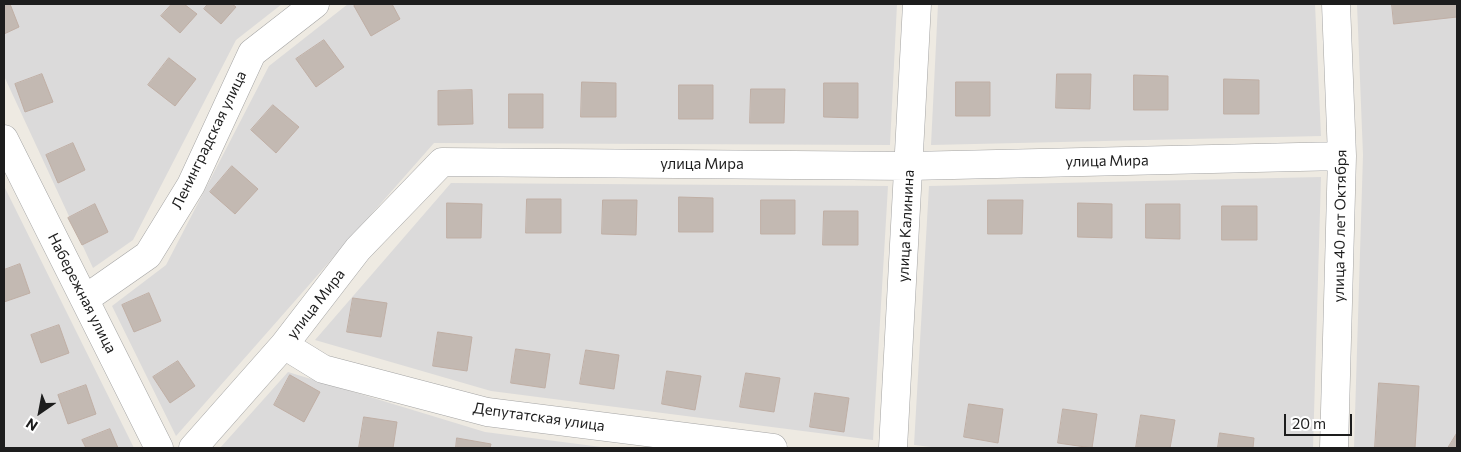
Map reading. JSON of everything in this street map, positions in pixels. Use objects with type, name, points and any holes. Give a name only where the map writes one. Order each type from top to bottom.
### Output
[{"type":"street","name":"Ленинградская улица","points":[[85,299],[148,254],[190,185],[252,53],[315,4]]},
{"type":"street","name":"улица Калинина","points":[[894,448],[917,4]]},
{"type":"street","name":"улица 40 лет Октября","points":[[1334,448],[1342,156],[1336,4]]},
{"type":"street","name":"Набережная улица","points":[[4,139],[159,448]]},
{"type":"street","name":"улица Мира","points":[[192,448],[284,346],[358,249],[442,162],[910,166],[1342,156]]},
{"type":"street","name":"Депутатская улица","points":[[284,346],[323,369],[487,412],[773,448]]},
{"type":"shaded area","points":[[4,4],[282,4],[236,40],[133,240],[93,268],[4,76]]},
{"type":"shaded area","points":[[348,4],[897,4],[890,145],[434,143],[176,436],[112,306],[166,265],[269,66]]},
{"type":"shaded area","points":[[938,4],[1315,4],[1321,136],[931,145]]},
{"type":"shaded area","points":[[1357,4],[1457,4],[1457,448],[1354,448],[1363,155]]},
{"type":"shaded area","points":[[1321,177],[1313,448],[940,448],[914,445],[929,186]]},
{"type":"shaded area","points":[[451,183],[888,186],[873,440],[491,391],[315,340]]},
{"type":"shaded area","points":[[4,186],[134,448],[4,448]]},
{"type":"shaded area","points":[[288,372],[485,432],[609,448],[220,448]]},
{"type":"building","points":[[4,4],[10,4],[19,27],[4,34]]},
{"type":"building","points":[[172,4],[184,4],[197,14],[180,33],[161,16]]},
{"type":"building","points":[[208,4],[232,4],[236,7],[221,24],[204,9]]},
{"type":"building","points":[[358,4],[392,4],[400,19],[371,36],[354,6]]},
{"type":"building","points":[[1392,4],[1457,4],[1457,17],[1394,24]]},
{"type":"building","points":[[324,40],[344,67],[316,87],[296,59]]},
{"type":"building","points":[[169,58],[196,79],[175,106],[148,85]]},
{"type":"building","points":[[42,74],[53,102],[25,112],[15,84]]},
{"type":"building","points":[[1057,74],[1091,74],[1090,109],[1056,108]]},
{"type":"building","points":[[1134,75],[1168,76],[1168,110],[1134,110]]},
{"type":"building","points":[[1224,79],[1259,80],[1259,114],[1224,114]]},
{"type":"building","points":[[582,82],[616,83],[616,117],[581,117]]},
{"type":"building","points":[[956,82],[990,82],[990,116],[956,116]]},
{"type":"building","points":[[824,83],[858,83],[858,118],[824,117]]},
{"type":"building","points":[[679,85],[713,85],[713,119],[679,119]]},
{"type":"building","points":[[751,89],[785,89],[784,123],[750,123]]},
{"type":"building","points":[[472,90],[473,124],[438,125],[438,91]]},
{"type":"building","points":[[509,94],[543,94],[543,128],[509,128]]},
{"type":"building","points":[[273,105],[299,127],[276,153],[251,130]]},
{"type":"building","points":[[73,143],[85,170],[58,183],[46,155]]},
{"type":"building","points":[[232,166],[258,189],[235,214],[210,192]]},
{"type":"building","points":[[679,197],[713,198],[713,232],[679,232]]},
{"type":"building","points":[[527,199],[561,199],[561,233],[526,233]]},
{"type":"building","points":[[603,200],[637,200],[636,235],[602,234]]},
{"type":"building","points":[[761,200],[795,200],[795,234],[761,234]]},
{"type":"building","points":[[988,200],[1023,200],[1022,234],[988,234]]},
{"type":"building","points":[[447,203],[482,204],[481,238],[447,238]]},
{"type":"building","points":[[1078,203],[1112,204],[1112,238],[1078,237]]},
{"type":"building","points":[[95,204],[108,232],[82,245],[68,218]]},
{"type":"building","points":[[1146,204],[1180,204],[1180,239],[1146,238]]},
{"type":"building","points":[[1222,206],[1257,206],[1257,240],[1222,240]]},
{"type":"building","points":[[824,211],[858,211],[858,245],[823,245]]},
{"type":"building","points":[[20,264],[30,293],[4,302],[4,270]]},
{"type":"building","points":[[149,293],[161,321],[134,332],[122,305]]},
{"type":"building","points":[[353,298],[387,303],[381,337],[347,332]]},
{"type":"building","points":[[59,325],[69,353],[41,363],[31,335]]},
{"type":"building","points":[[438,332],[472,337],[467,371],[433,366]]},
{"type":"building","points":[[516,349],[550,354],[545,388],[511,383]]},
{"type":"building","points":[[586,350],[619,355],[614,389],[580,384]]},
{"type":"building","points":[[178,361],[195,386],[170,403],[153,377]]},
{"type":"building","points":[[667,371],[701,376],[695,410],[662,404]]},
{"type":"building","points":[[746,373],[780,378],[774,412],[740,407]]},
{"type":"building","points":[[290,375],[320,392],[304,422],[274,405]]},
{"type":"building","points":[[1379,383],[1419,386],[1415,448],[1375,448]]},
{"type":"building","points":[[86,385],[96,414],[68,424],[58,395]]},
{"type":"building","points":[[815,393],[849,398],[844,432],[810,427]]},
{"type":"building","points":[[969,404],[1003,409],[998,443],[964,437]]},
{"type":"building","points":[[1063,409],[1097,414],[1092,448],[1058,443]]},
{"type":"building","points":[[1141,415],[1175,420],[1170,448],[1136,448]]},
{"type":"building","points":[[364,417],[397,422],[393,448],[359,448]]},
{"type":"building","points":[[110,429],[118,448],[86,448],[82,440]]},
{"type":"building","points":[[1220,433],[1254,438],[1253,448],[1218,448]]},
{"type":"building","points":[[1457,433],[1457,448],[1448,448]]},
{"type":"building","points":[[457,438],[491,444],[490,448],[456,448]]}]
